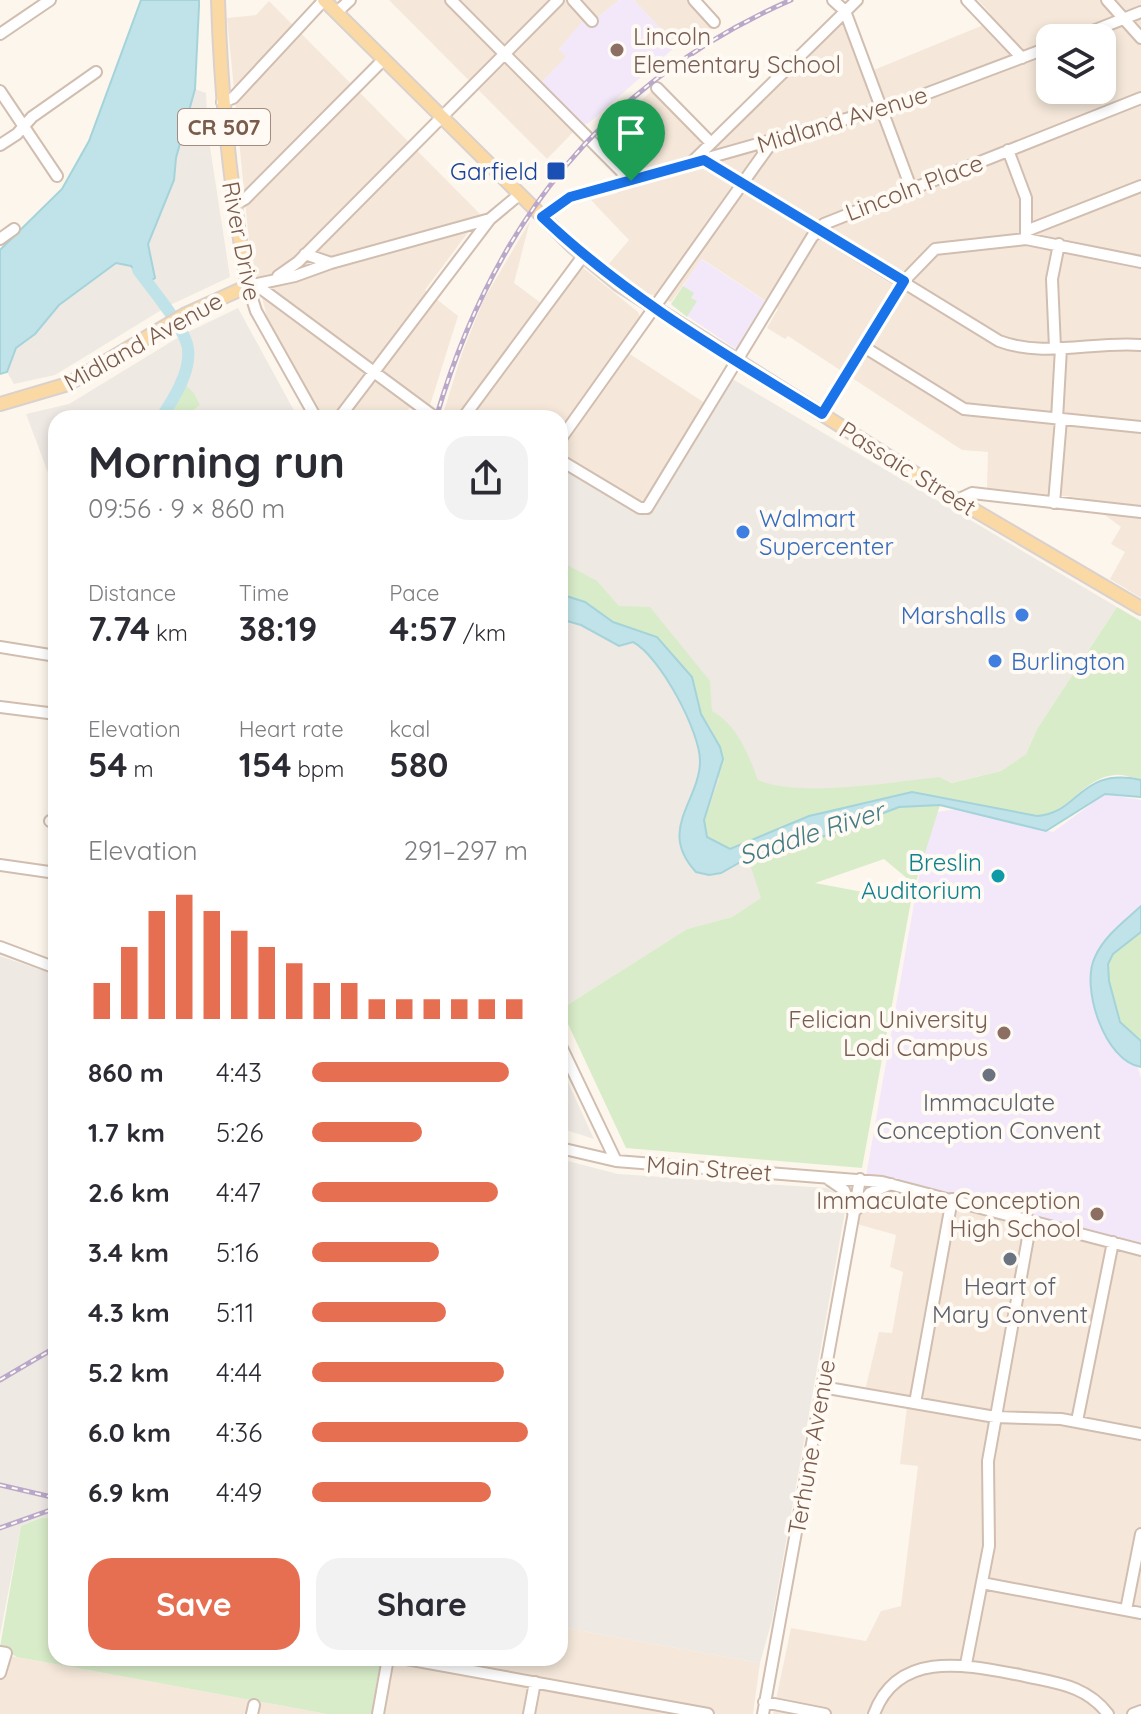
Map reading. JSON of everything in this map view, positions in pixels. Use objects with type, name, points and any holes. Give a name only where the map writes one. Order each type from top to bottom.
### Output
[{"type":"main road","name":"River Drive","points":[[218,0],[222,102],[233,206],[252,285]]},
{"type":"main road","name":"Passaic Street","points":[[324,0],[583,256],[653,309],[957,500],[1141,608]]},
{"type":"main road","name":"Midland Avenue","points":[[0,404],[68,384],[180,317],[252,285]]},
{"type":"street","points":[[0,34],[50,0]]},
{"type":"street","points":[[222,102],[233,98],[324,0]]},
{"type":"street","points":[[337,12],[350,0]]},
{"type":"street","points":[[451,0],[631,181]]},
{"type":"street","points":[[270,279],[293,267],[503,52],[558,0]]},
{"type":"street","points":[[573,0],[592,21]]},
{"type":"street","points":[[694,0],[714,22]]},
{"type":"street","points":[[833,0],[845,11],[911,188]]},
{"type":"street","points":[[690,164],[857,0]]},
{"type":"street","points":[[967,0],[1022,58]]},
{"type":"street","points":[[1107,0],[1141,38]]},
{"type":"street","points":[[1111,24],[1141,12]]},
{"type":"street","name":"Midland Avenue","points":[[542,217],[570,197],[881,109],[1036,52]]},
{"type":"street","points":[[233,206],[245,199],[384,59]]},
{"type":"street","points":[[0,145],[96,72]]},
{"type":"street","points":[[657,88],[711,143]]},
{"type":"street","points":[[0,91],[57,176]]},
{"type":"street","name":"Lincoln Place","points":[[568,465],[645,510],[818,229],[833,218],[1141,98]]},
{"type":"street","points":[[568,429],[772,141]]},
{"type":"street","points":[[1008,150],[1026,198],[1026,235]]},
{"type":"street","points":[[704,160],[999,341],[1034,350],[1141,345]]},
{"type":"street","points":[[822,414],[904,281],[922,258],[943,246],[1026,235],[1141,186]]},
{"type":"street","name":"Midland Avenue","points":[[252,285],[305,273],[490,219],[520,194]]},
{"type":"street","points":[[345,410],[490,219]]},
{"type":"street","points":[[0,239],[14,229]]},
{"type":"street","points":[[1026,235],[1141,262]]},
{"type":"street","points":[[1054,503],[1059,419],[1058,348],[1052,279],[1059,244]]},
{"type":"street","points":[[305,254],[331,263]]},
{"type":"street","points":[[469,410],[583,256]]},
{"type":"street","points":[[252,285],[425,410]]},
{"type":"street","name":"River Drive","points":[[252,285],[256,311],[312,410]]},
{"type":"street","points":[[864,347],[964,409],[1141,427]]},
{"type":"street","points":[[957,500],[972,493],[1141,512]]},
{"type":"street","points":[[0,647],[48,655]]},
{"type":"street","points":[[0,707],[48,713]]},
{"type":"street","points":[[0,865],[48,872]]},
{"type":"street","points":[[0,947],[48,965]]},
{"type":"street","points":[[568,1061],[616,1161]]},
{"type":"street","points":[[580,1155],[599,1148],[603,1135]]},
{"type":"street","name":"Main Street","points":[[568,1151],[616,1161],[892,1184],[1141,1250]]},
{"type":"street","points":[[824,1177],[844,1190],[854,1214]]},
{"type":"street","name":"Terhune Avenue","points":[[761,1710],[860,1179]]},
{"type":"street","points":[[854,1214],[870,1193],[892,1184]]},
{"type":"street","points":[[915,1403],[952,1199]]},
{"type":"street","points":[[966,1664],[989,1546],[985,1482],[1031,1221]]},
{"type":"street","points":[[1077,1421],[1113,1242]]},
{"type":"street","points":[[822,1387],[995,1417],[1077,1421],[1141,1434]]},
{"type":"street","points":[[1126,1610],[1141,1534]]},
{"type":"street","points":[[982,1583],[1141,1613]]},
{"type":"street","points":[[0,1673],[3,1652]]},
{"type":"street","points":[[874,1714],[885,1693],[905,1675],[927,1666],[966,1664],[1074,1687],[1092,1697],[1108,1714]]},
{"type":"street","points":[[378,1714],[387,1666]]},
{"type":"street","points":[[446,1666],[708,1714]]},
{"type":"street","points":[[529,1714],[535,1682]]},
{"type":"street","points":[[761,1710],[825,1714]]},
{"type":"street","points":[[1133,1714],[1141,1711]]},
{"type":"shaded area","points":[[389,0],[619,0],[559,49],[567,57],[538,86],[578,127],[547,159]]},
{"type":"shaded area","points":[[619,0],[634,0],[676,46],[589,123],[578,127],[538,86],[566,57],[559,49],[587,16],[593,21]]},
{"type":"shaded area","points":[[634,0],[703,0],[697,6],[717,25],[676,46]]},
{"type":"shaded area","points":[[978,0],[1141,0],[1141,598],[1110,579],[1125,552],[1111,544],[1121,527],[1082,498],[987,488],[988,452],[962,450],[788,336],[785,339],[767,328],[778,309],[702,259],[671,302],[644,292],[607,266],[629,240],[591,200],[617,193],[632,174],[597,140],[655,88],[716,147],[842,23],[864,74],[981,26],[990,13]]},
{"type":"shaded area","points":[[269,1],[481,215],[425,290],[458,316],[429,410],[410,407],[408,410],[318,410],[267,317],[250,252],[227,18],[256,15]]},
{"type":"shaded area","points":[[195,89],[206,93],[208,134],[230,277],[168,306],[55,375],[14,384],[7,372],[16,348],[35,334],[59,305],[116,263],[131,266],[146,284],[155,278],[148,244],[174,180],[176,158]]},
{"type":"shaded area","points":[[530,221],[514,283],[549,309],[581,266],[638,312],[640,317],[619,347],[711,407],[646,514],[568,467],[568,410],[444,410],[462,353],[484,299]]},
{"type":"shaded area","points":[[701,259],[765,301],[736,349],[671,305]]},
{"type":"shaded area","points":[[238,308],[294,410],[194,410],[200,405],[177,378],[168,400],[158,410],[48,410],[48,473],[26,414],[69,404],[184,334]]},
{"type":"shaded area","points":[[729,377],[1117,607],[1037,729],[1026,754],[1001,771],[742,832],[762,898],[732,917],[687,929],[568,1005],[568,467],[646,513]]},
{"type":"shaded area","name":"Felician University Lodi Campus","points":[[1105,794],[1141,800],[1141,907],[1097,1004],[1136,1062],[1141,1078],[1141,1244],[866,1176],[930,813],[957,809],[1053,832]]},
{"type":"shaded area","points":[[0,956],[48,972],[48,1517],[21,1526],[0,1635]]},
{"type":"shaded area","points":[[568,1082],[594,1139],[568,1131]]},
{"type":"shaded area","points":[[568,1161],[618,1174],[827,1188],[843,1198],[845,1211],[825,1324],[772,1620],[760,1663],[568,1628]]},
{"type":"shaded area","points":[[900,1185],[1141,1249],[1141,1714],[773,1714],[791,1628],[866,1641],[881,1611],[901,1606],[918,1466],[900,1464],[907,1406],[863,1399],[879,1332],[892,1333],[903,1272],[890,1267],[896,1235],[857,1224],[863,1205]]},
{"type":"shaded area","points":[[568,1628],[760,1663],[753,1714],[375,1714],[384,1666],[568,1666]]},
{"type":"shaded area","points":[[0,1655],[327,1714],[0,1714]]},
{"type":"green space","points":[[683,286],[694,293],[691,298],[697,301],[687,317],[671,304]]},
{"type":"green space","points":[[177,377],[194,393],[200,405],[194,410],[158,410],[168,400]]},
{"type":"green space","points":[[568,565],[597,581],[619,606],[650,607],[710,681],[712,711],[735,732],[758,780],[797,788],[846,787],[939,777],[951,783],[1001,771],[1026,754],[1037,729],[1117,607],[1141,621],[1141,780],[1121,775],[1104,777],[1057,809],[1037,816],[912,792],[809,816],[731,849],[707,837],[704,821],[719,779],[712,730],[701,714],[692,677],[657,637],[613,622],[569,596]]},
{"type":"green space","points":[[940,805],[915,885],[884,859],[815,883],[911,901],[862,1168],[626,1148],[568,1024],[568,1005],[687,929],[732,917],[761,898],[748,858],[758,852],[772,855],[899,807]]},
{"type":"green space","points":[[1141,932],[1141,1041],[1120,1022],[1109,981],[1108,964],[1113,954]]},
{"type":"green space","points":[[48,1518],[48,1663],[17,1657],[0,1647],[21,1526]]},
{"type":"green space","points":[[66,1666],[384,1666],[375,1714],[327,1714]]},
{"type":"water","points":[[141,0],[199,0],[195,89],[176,158],[174,180],[148,244],[155,278],[146,284],[131,266],[116,263],[59,305],[35,334],[16,348],[7,372],[0,374],[0,250],[62,189],[89,141]]},
{"type":"water","name":"Saddle River","points":[[568,597],[585,602],[613,622],[657,637],[692,677],[701,714],[720,747],[723,759],[704,820],[707,837],[730,849],[809,816],[912,792],[1037,816],[1062,808],[1105,779],[1121,777],[1141,780],[1141,797],[1105,794],[1046,831],[940,805],[899,807],[781,853],[758,852],[721,873],[709,875],[696,872],[680,843],[683,816],[700,762],[699,749],[686,715],[666,678],[644,650],[633,642],[619,646],[568,621]]},
{"type":"water","points":[[1141,906],[1141,932],[1113,954],[1108,964],[1109,981],[1120,1022],[1141,1041],[1141,1067],[1128,1062],[1107,1038],[1093,1004],[1091,970],[1104,942]]},
{"type":"waterway","name":"Saddle River","points":[[138,270],[175,320],[188,349],[184,376],[166,410]]},
{"type":"railway","points":[[439,410],[460,348],[489,282],[524,222],[565,167],[612,117],[665,73],[724,34],[791,0]]},
{"type":"railway","points":[[0,1380],[48,1352]]},
{"type":"railway","points":[[0,1485],[48,1496]]},
{"type":"railway","points":[[0,1528],[48,1511]]},
{"type":"place","name":"Lincoln Elementary School","points":[[617,50]]},
{"type":"place","name":"Garfield","points":[[556,171]]},
{"type":"place","name":"Walmart Supercenter","points":[[743,532]]},
{"type":"place","name":"Marshalls","points":[[1022,615]]},
{"type":"place","name":"Burlington","points":[[995,661]]},
{"type":"place","name":"Breslin Auditorium","points":[[998,876]]},
{"type":"place","name":"Felician University Lodi Campus","points":[[1004,1033]]},
{"type":"place","name":"Immaculate Conception Convent","points":[[989,1075]]},
{"type":"place","name":"Immaculate Conception High School","points":[[1097,1214]]},
{"type":"place","name":"Heart of Mary Convent","points":[[1010,1259]]},
{"type":"route","points":[[704,160],[904,281],[822,414],[653,309],[595,267],[542,217],[570,197],[631,181],[704,160]]}]
